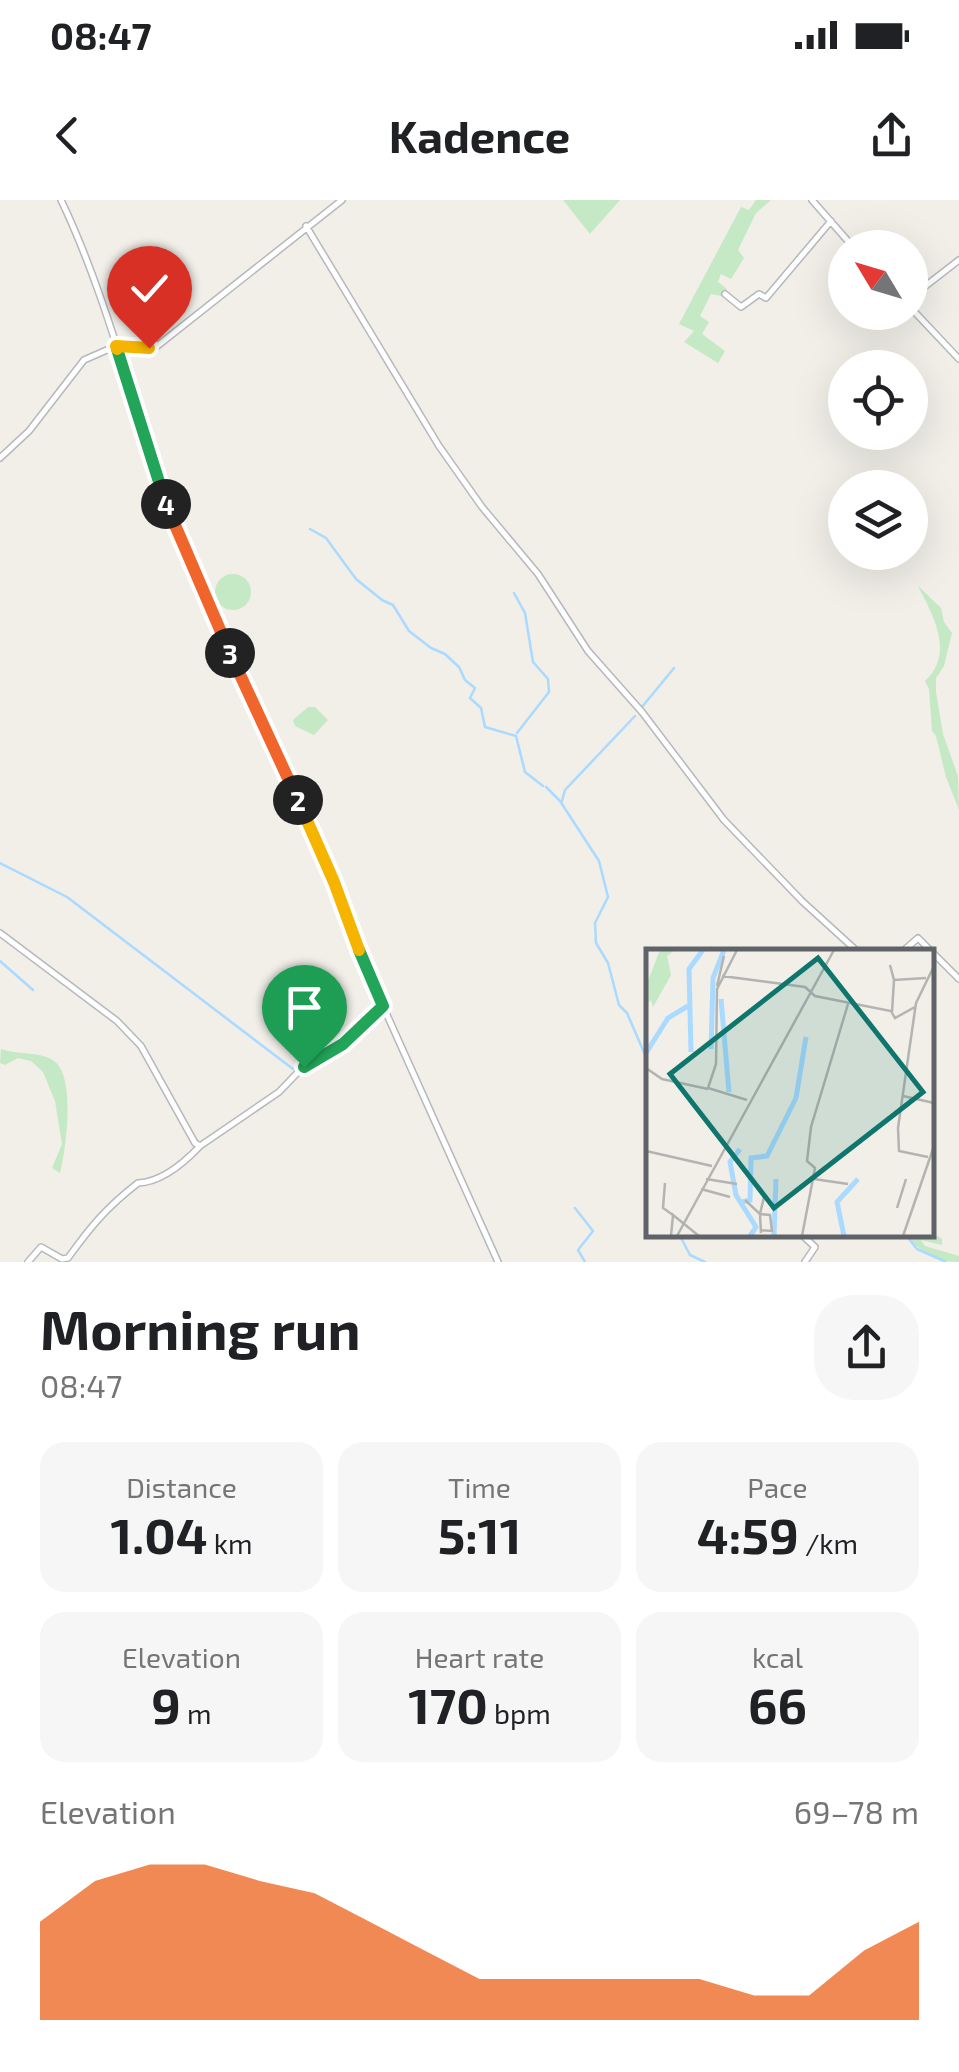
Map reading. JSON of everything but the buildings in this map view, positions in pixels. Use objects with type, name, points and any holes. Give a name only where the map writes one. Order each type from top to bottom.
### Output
[{"type":"street","points":[[61,200],[82,246],[167,508],[498,1262]]},
{"type":"street","points":[[0,458],[28,431],[84,360],[116,346],[156,347],[342,200]]},
{"type":"street","points":[[812,200],[839,230]]},
{"type":"street","points":[[725,294],[741,306],[759,294],[766,298],[831,221]]},
{"type":"street","points":[[306,226],[362,313],[403,391],[430,432],[482,507],[538,574],[588,650],[642,712],[724,820],[855,949]]},
{"type":"street","points":[[928,284],[959,260]]},
{"type":"street","points":[[928,326],[959,359]]},
{"type":"street","points":[[0,933],[116,1021],[141,1046],[200,1146]]},
{"type":"street","points":[[905,949],[918,938],[929,949]]},
{"type":"street","points":[[934,954],[959,978]]},
{"type":"street","points":[[28,1262],[41,1247],[62,1259],[68,1258],[107,1207],[138,1182],[160,1177],[279,1092],[304,1067],[343,1044],[383,1006]]},
{"type":"street","points":[[804,1237],[815,1248],[805,1262]]},
{"type":"green space","points":[[563,200],[620,200],[590,234]]},
{"type":"green space","points":[[756,200],[771,200],[756,213],[738,250],[744,258],[731,279],[721,274],[718,282],[727,289],[721,296],[711,294],[700,316],[709,322],[702,334],[725,351],[718,363],[684,342],[694,331],[679,324],[741,207],[749,210]]},
{"type":"green space","points":[[233,574],[246,579],[251,592],[246,605],[233,610],[220,605],[215,592],[220,579]]},
{"type":"green space","points":[[918,586],[941,608],[952,633],[944,666],[936,678],[936,692],[943,734],[958,776],[959,810],[932,731],[925,681],[939,659],[940,647],[935,622]]},
{"type":"green space","points":[[308,707],[315,707],[328,720],[314,735],[295,726],[293,720]]},
{"type":"green space","points":[[1,1049],[42,1056],[61,1069],[67,1114],[60,1173],[52,1168],[62,1144],[55,1101],[43,1072],[31,1061],[18,1058],[5,1065],[0,1063]]},
{"type":"green space","points":[[934,1233],[942,1239],[942,1245],[921,1240],[925,1246],[959,1256],[959,1262],[935,1257],[906,1237],[934,1237]]},
{"type":"waterway","points":[[310,529],[326,538],[356,579],[393,605],[409,631],[459,667],[465,680],[475,688],[470,698],[481,708],[485,727],[516,736],[525,772],[543,786]]},
{"type":"waterway","points":[[514,593],[525,613],[533,662],[548,679],[549,692],[517,733]]},
{"type":"waterway","points":[[642,707],[674,668]]},
{"type":"waterway","points":[[562,801],[565,790],[635,716]]},
{"type":"waterway","points":[[546,787],[560,801],[599,861],[608,897],[595,923],[596,943],[608,963],[619,1005],[627,1013],[646,1057]]},
{"type":"waterway","points":[[0,863],[67,897],[293,1069]]},
{"type":"waterway","points":[[0,961],[33,990]]},
{"type":"waterway","points":[[575,1208],[593,1231],[578,1250],[585,1262]]},
{"type":"waterway","points":[[681,1237],[690,1255],[705,1262]]},
{"type":"waterway","points":[[907,1237],[917,1249],[946,1262]]},
{"type":"route","points":[[149,348],[116,346],[167,508],[334,882],[383,1006],[343,1044],[304,1067]]}]
